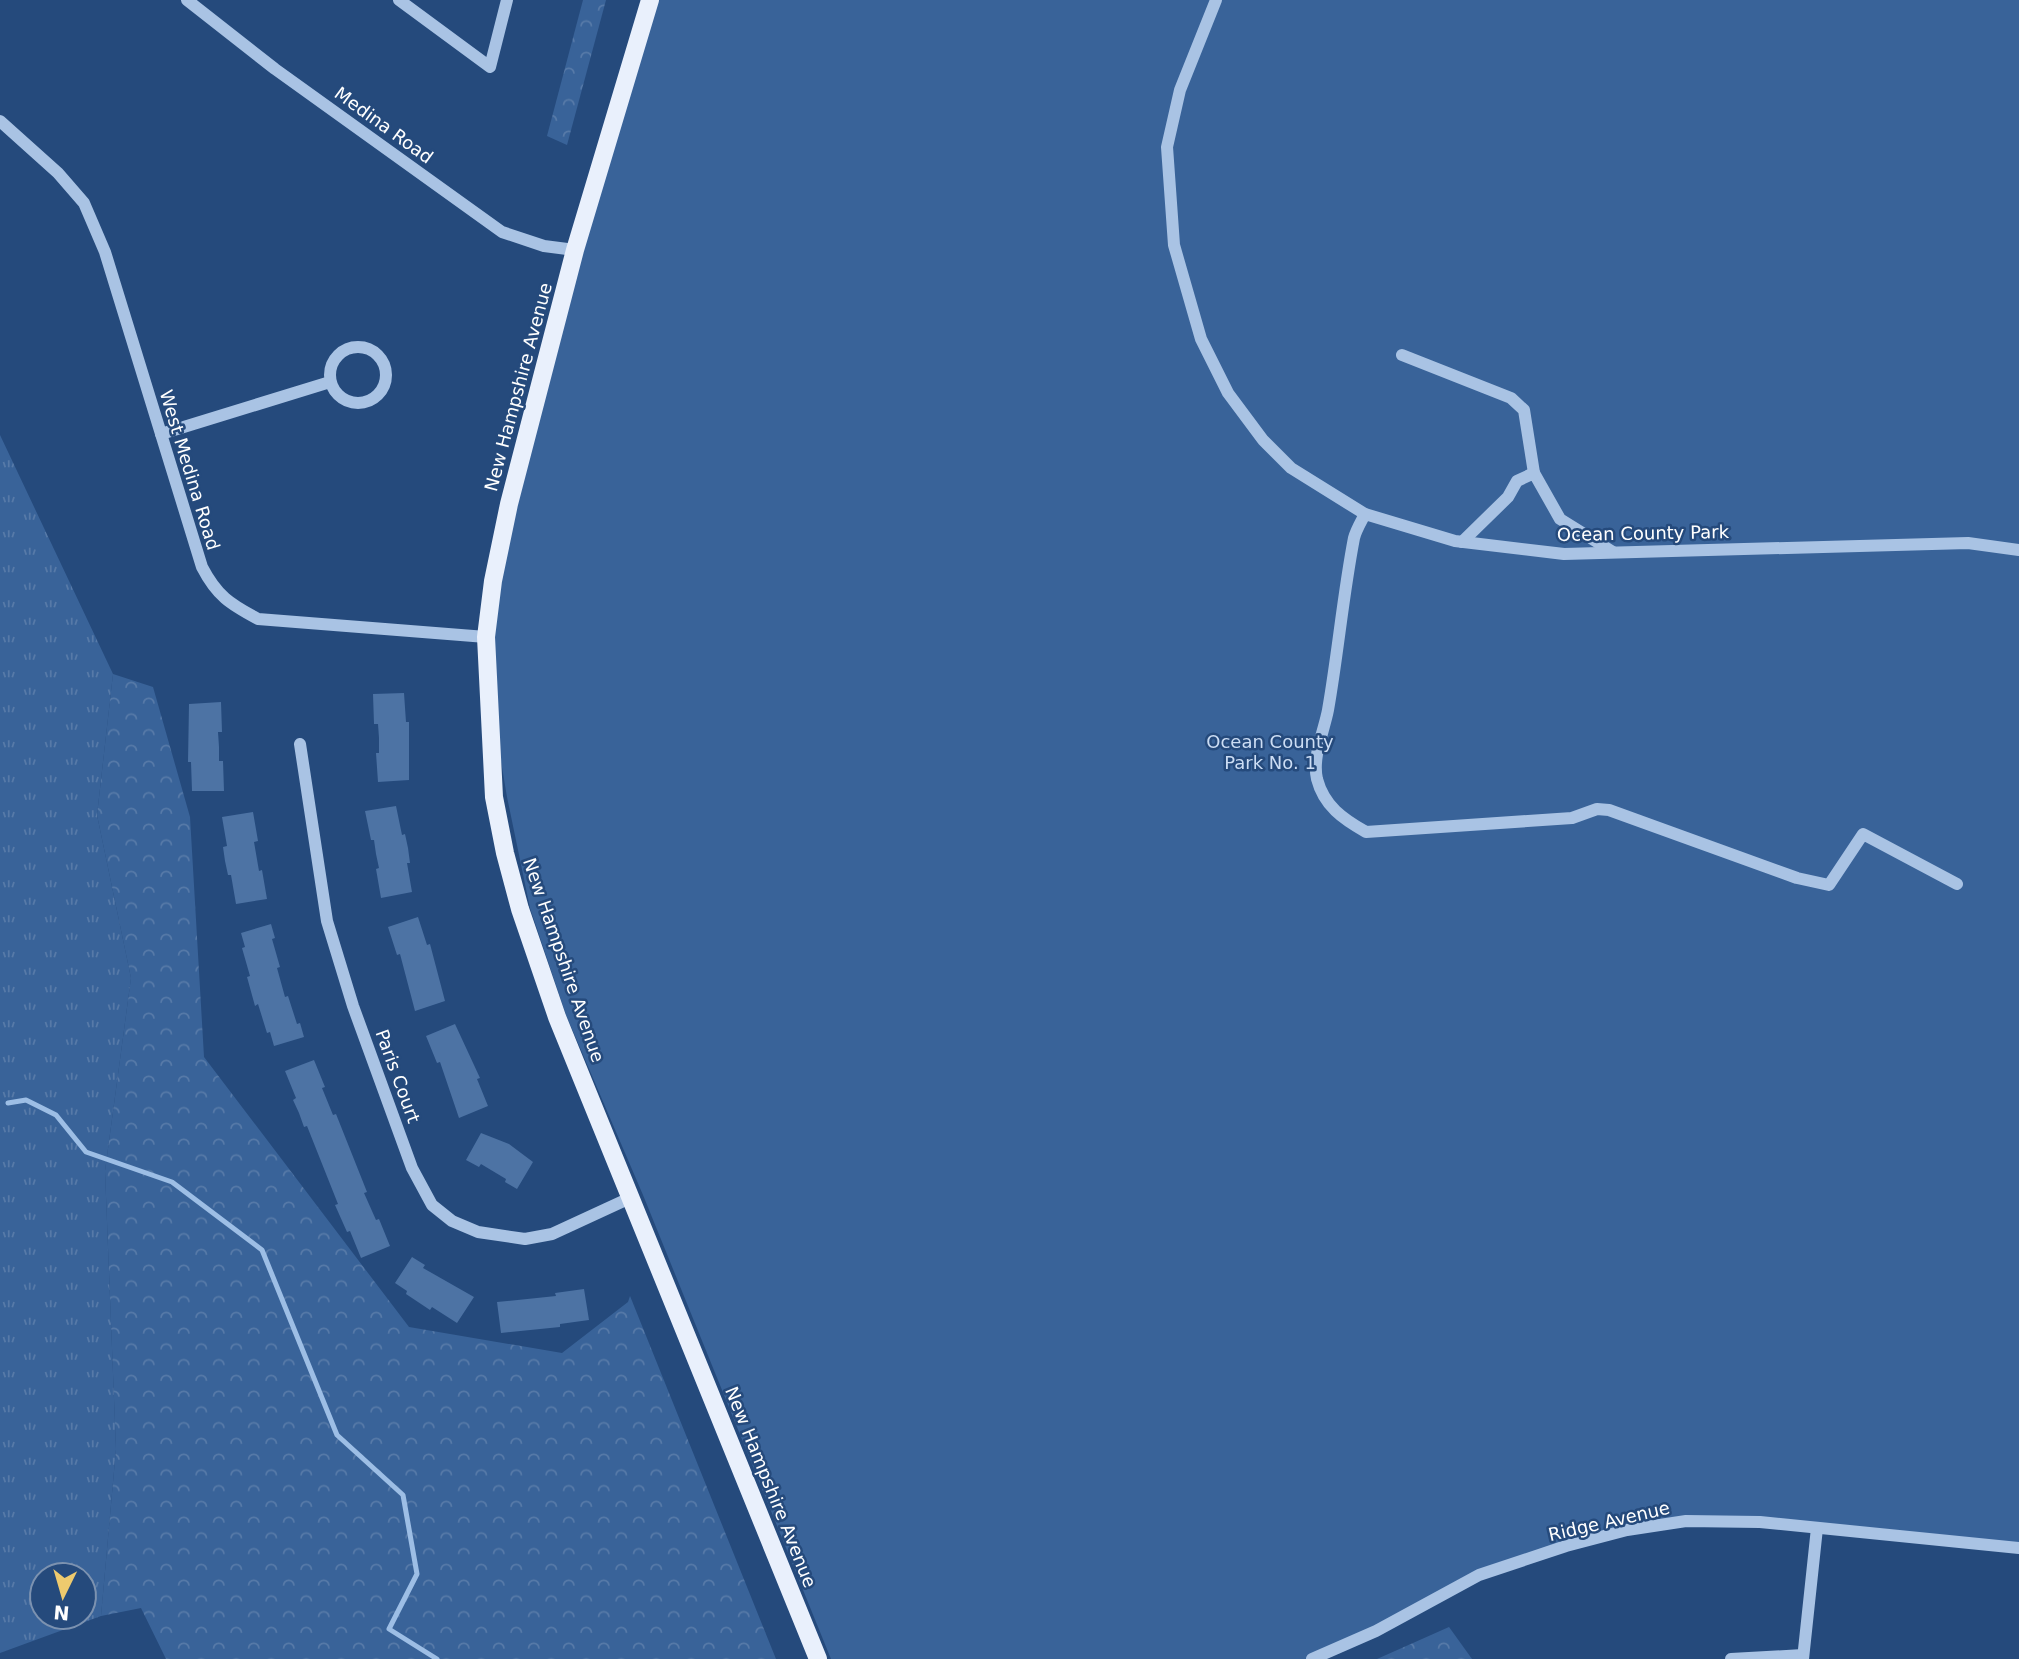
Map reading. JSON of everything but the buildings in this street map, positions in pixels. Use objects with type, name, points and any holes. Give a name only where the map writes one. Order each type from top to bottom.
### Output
[{"type":"main road","name":"New Hampshire Avenue","points":[[650,0],[575,250],[509,504],[486,637],[494,797],[520,909],[557,1017],[818,1659]]},
{"type":"street","name":"Medina Road","points":[[187,0],[275,69],[502,232],[544,246],[575,250]]},
{"type":"street","points":[[400,0],[490,67],[507,0]]},
{"type":"street","name":"Ocean County Park","points":[[1216,0],[1180,90],[1167,147],[1174,245],[1201,338],[1228,393],[1263,440],[1291,468],[1365,514],[1462,542],[1564,554],[1968,543],[2019,550]]},
{"type":"street","name":"West Medina Road","points":[[0,121],[58,173],[83,203],[105,252],[202,567],[213,587],[229,603],[258,619],[486,637]]},
{"type":"street","points":[[352,346],[367,347],[380,355],[387,368],[386,383],[378,396],[365,403],[350,402],[337,395],[330,382],[331,366],[338,354],[352,346]]},
{"type":"street","points":[[1402,355],[1511,398],[1524,411],[1534,472],[1560,519],[1613,552]]},
{"type":"street","points":[[161,434],[330,382]]},
{"type":"street","points":[[1462,542],[1508,497],[1517,481],[1534,472]]},
{"type":"street","points":[[1365,514],[1355,535],[1337,660],[1316,775],[1322,793],[1340,818],[1366,832],[1572,818],[1597,808],[1797,878],[1829,885],[1863,834],[1957,884]]},
{"type":"street","name":"Paris Court","points":[[300,744],[327,921],[353,1006],[412,1168],[432,1205],[452,1221],[478,1232],[525,1239],[552,1234],[631,1198]]},
{"type":"street","name":"Ridge Avenue","points":[[1312,1659],[1377,1631],[1479,1575],[1566,1546],[1686,1521],[1760,1522],[2019,1548]]},
{"type":"street","points":[[1731,1659],[1803,1657],[1817,1528]]},
{"type":"green space","points":[[583,0],[606,0],[567,145],[547,136]]},
{"type":"green space","name":"Ocean County Park No. 1","points":[[650,0],[2019,0],[2019,1548],[1760,1522],[1627,1531],[1480,1575],[1306,1659],[831,1659],[643,1195],[566,1015],[530,908],[507,797],[487,678],[493,581]]},
{"type":"green space","points":[[0,435],[113,674],[97,815],[131,978],[105,1171],[116,1449],[101,1616],[98,1617],[98,1561],[28,1561],[28,1631],[60,1631],[0,1653]]},
{"type":"green space","points":[[113,674],[153,687],[190,817],[204,1057],[409,1327],[562,1353],[628,1302],[630,1296],[776,1659],[166,1659],[141,1608],[101,1616],[116,1449],[105,1171],[131,978],[97,815]]},
{"type":"green space","points":[[1449,1627],[1472,1659],[1377,1659]]},
{"type":"waterway","points":[[8,1103],[26,1100],[56,1115],[86,1152],[172,1182],[262,1250],[337,1435],[403,1495],[417,1574],[389,1629],[437,1659]]}]
